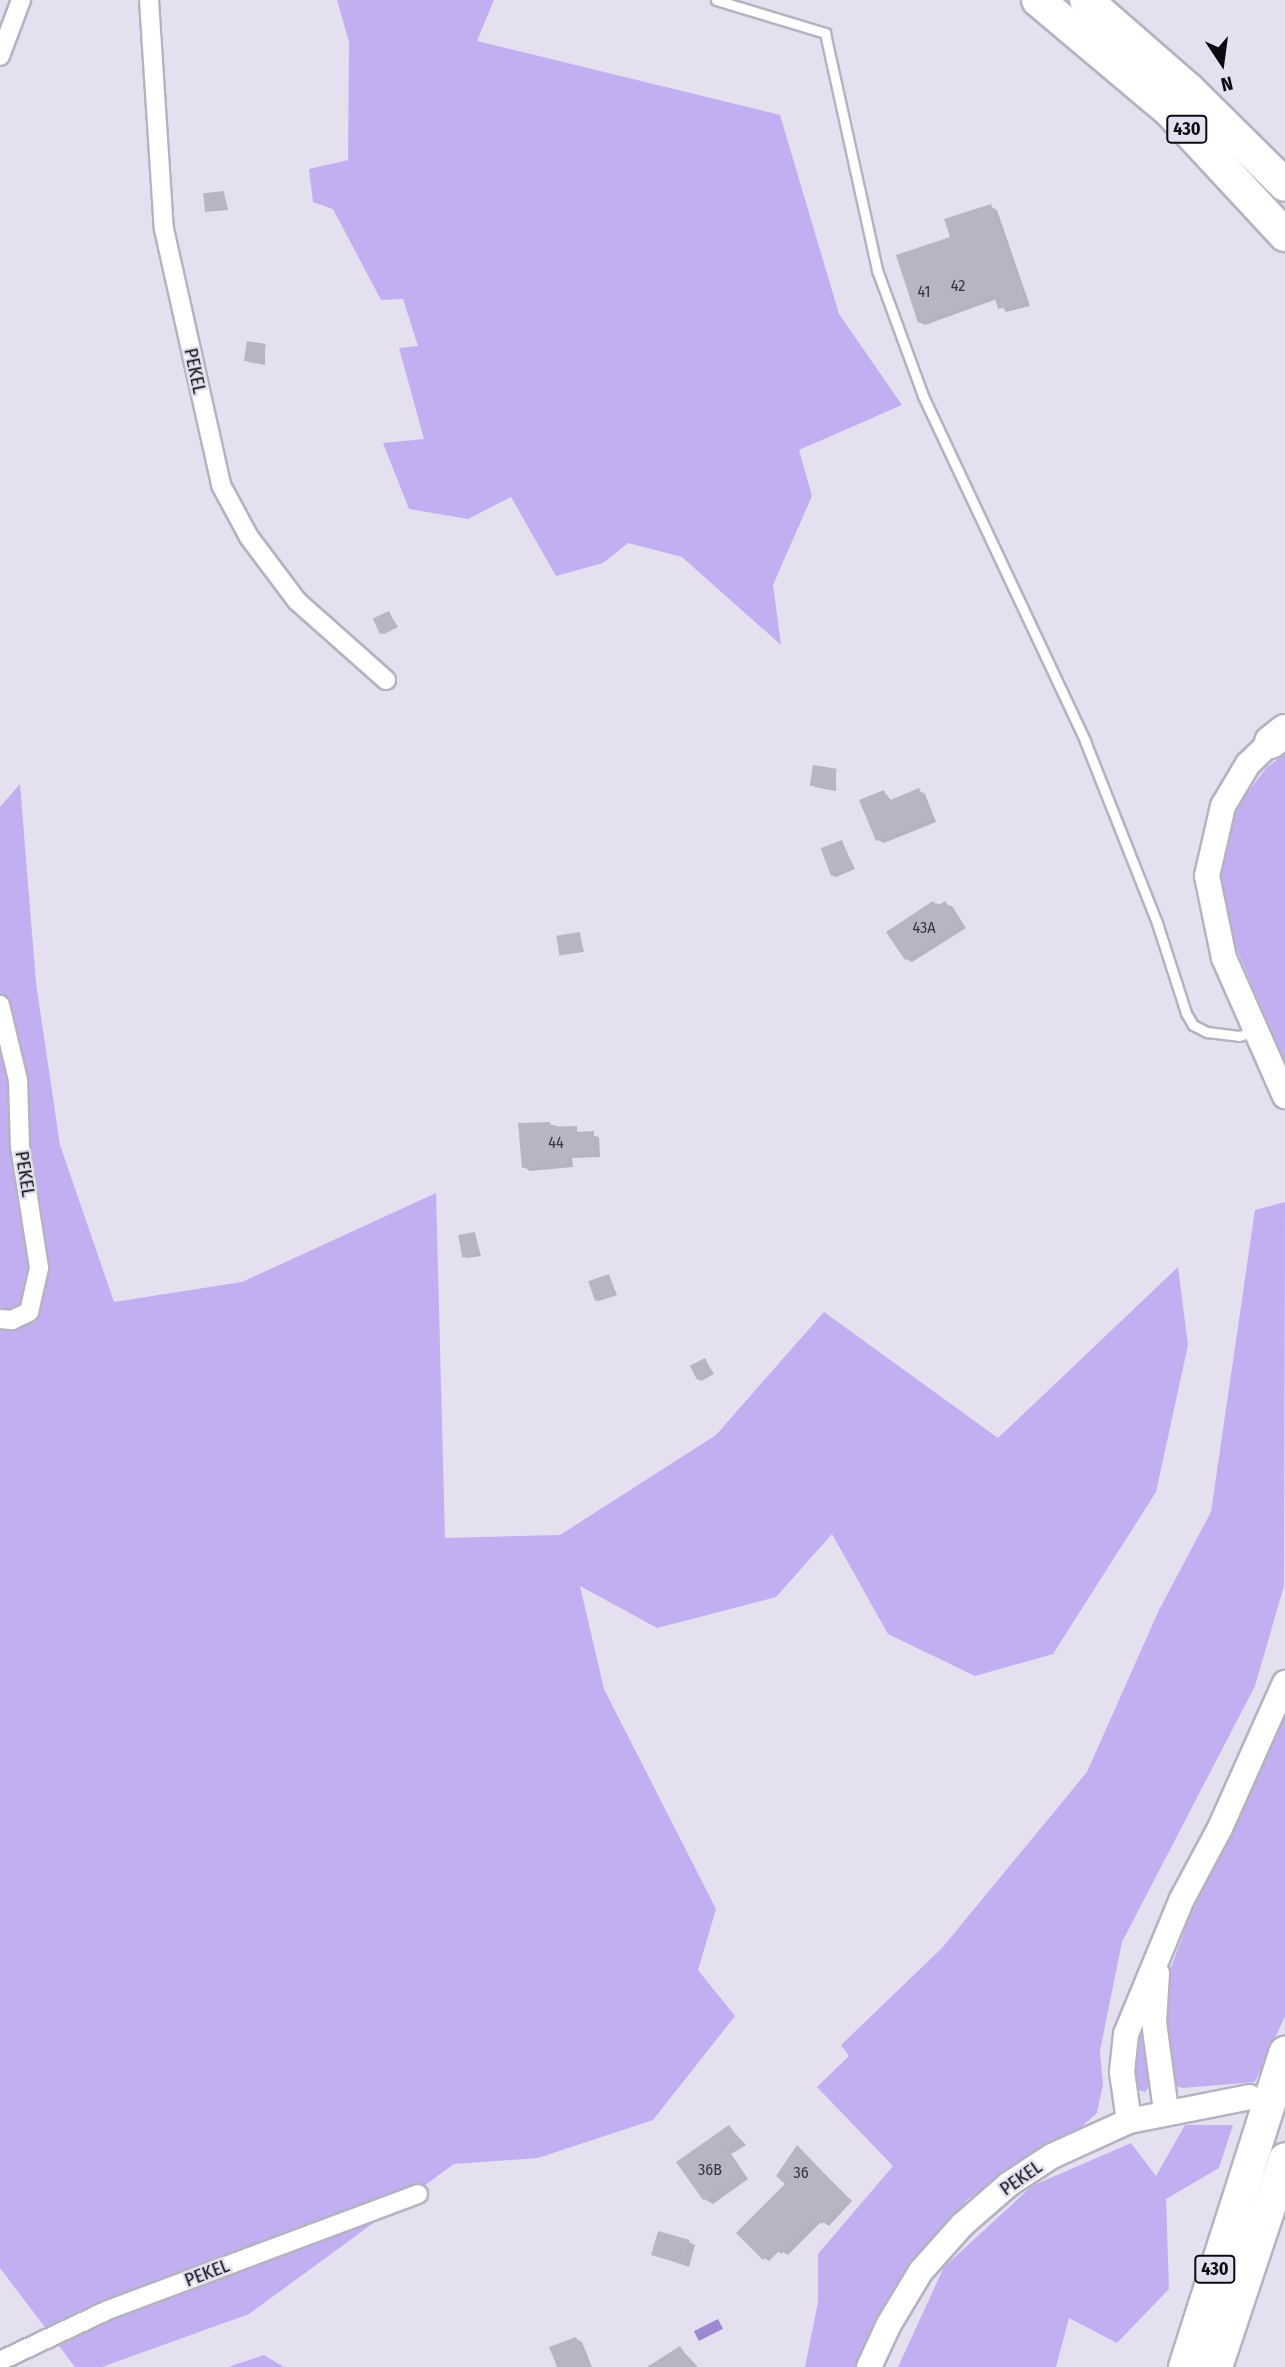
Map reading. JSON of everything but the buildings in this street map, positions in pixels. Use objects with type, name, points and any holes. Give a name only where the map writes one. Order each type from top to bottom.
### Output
[{"type":"highway","name":"430","points":[[1038,0],[1170,111],[1285,236]]},
{"type":"highway","name":"430","points":[[1086,0],[1188,89],[1285,185]]},
{"type":"highway","name":"430","points":[[1185,2367],[1285,2053]]},
{"type":"highway","name":"430","points":[[1216,2367],[1285,2159]]},
{"type":"main road","points":[[1280,737],[1248,764],[1223,806],[1207,876],[1224,958],[1285,1096]]},
{"type":"main road","points":[[1129,2121],[1122,2072],[1126,2034],[1285,1683]]},
{"type":"main road","points":[[1158,1959],[1154,2022],[1166,2112]]},
{"type":"main road","name":"PEKEL","points":[[869,2367],[889,2324],[921,2272],[961,2225],[1009,2184],[1052,2157],[1129,2121],[1250,2097]]},
{"type":"street","points":[[0,56],[21,0]]},
{"type":"street","name":"PEKEL","points":[[149,0],[164,229],[221,485],[249,537],[297,601],[386,680]]},
{"type":"street","name":"PEKEL","points":[[0,1005],[18,1080],[20,1146],[39,1268],[29,1312],[12,1320],[0,1320]]},
{"type":"street","name":"PEKEL","points":[[0,2361],[108,2310],[418,2194]]},
{"type":"lane","points":[[716,0],[825,33],[877,270],[923,396],[1085,741],[1157,923],[1186,1013],[1194,1025],[1207,1032],[1239,1036],[1257,1031]]},
{"type":"shaded area","points":[[337,0],[494,0],[477,41],[780,115],[839,314],[902,405],[799,450],[812,496],[773,585],[781,645],[682,557],[628,543],[603,563],[556,576],[511,497],[468,519],[409,509],[383,443],[424,439],[399,348],[418,346],[403,299],[381,300],[333,209],[313,202],[309,169],[348,160],[349,42]]},
{"type":"shaded area","points":[[1285,754],[1285,1062],[1228,929],[1221,884],[1223,846],[1237,807],[1266,768]]},
{"type":"shaded area","points":[[20,784],[36,983],[60,1145],[114,1302],[242,1282],[436,1193],[445,1538],[560,1535],[716,1435],[824,1312],[998,1438],[1178,1267],[1188,1345],[1156,1492],[1053,1654],[975,1676],[888,1634],[832,1534],[776,1597],[657,1628],[580,1586],[604,1689],[716,1909],[698,1970],[735,2016],[653,2120],[538,2158],[454,2164],[249,2314],[102,2367],[75,2367],[0,2268],[0,807]]},
{"type":"shaded area","points":[[1285,1202],[1284,1586],[1255,1686],[1122,1942],[1100,2051],[1103,2084],[1097,2113],[1080,2128],[1031,2152],[967,2200],[921,2251],[877,2316],[856,2367],[805,2367],[818,2302],[818,2254],[893,2166],[817,2087],[849,2056],[841,2045],[942,1948],[1087,1772],[1159,1610],[1211,1512],[1255,1210]]},
{"type":"shaded area","points":[[1285,1714],[1285,2016],[1255,2082],[1183,2088],[1175,2086],[1170,2073],[1162,2020],[1166,1981],[1189,1919]]},
{"type":"shaded area","points":[[1142,2022],[1149,2039],[1150,2086],[1145,2092],[1139,2090],[1135,2077]]},
{"type":"shaded area","points":[[1185,2125],[1233,2125],[1219,2168],[1166,2199],[1169,2289],[1117,2343],[1069,2318],[1056,2367],[898,2367],[944,2267],[1032,2186],[1131,2143],[1156,2176]]},
{"type":"shaded area","points":[[718,2319],[723,2329],[699,2341],[694,2331]]},
{"type":"shaded area","points":[[264,2355],[284,2367],[228,2367]]}]
